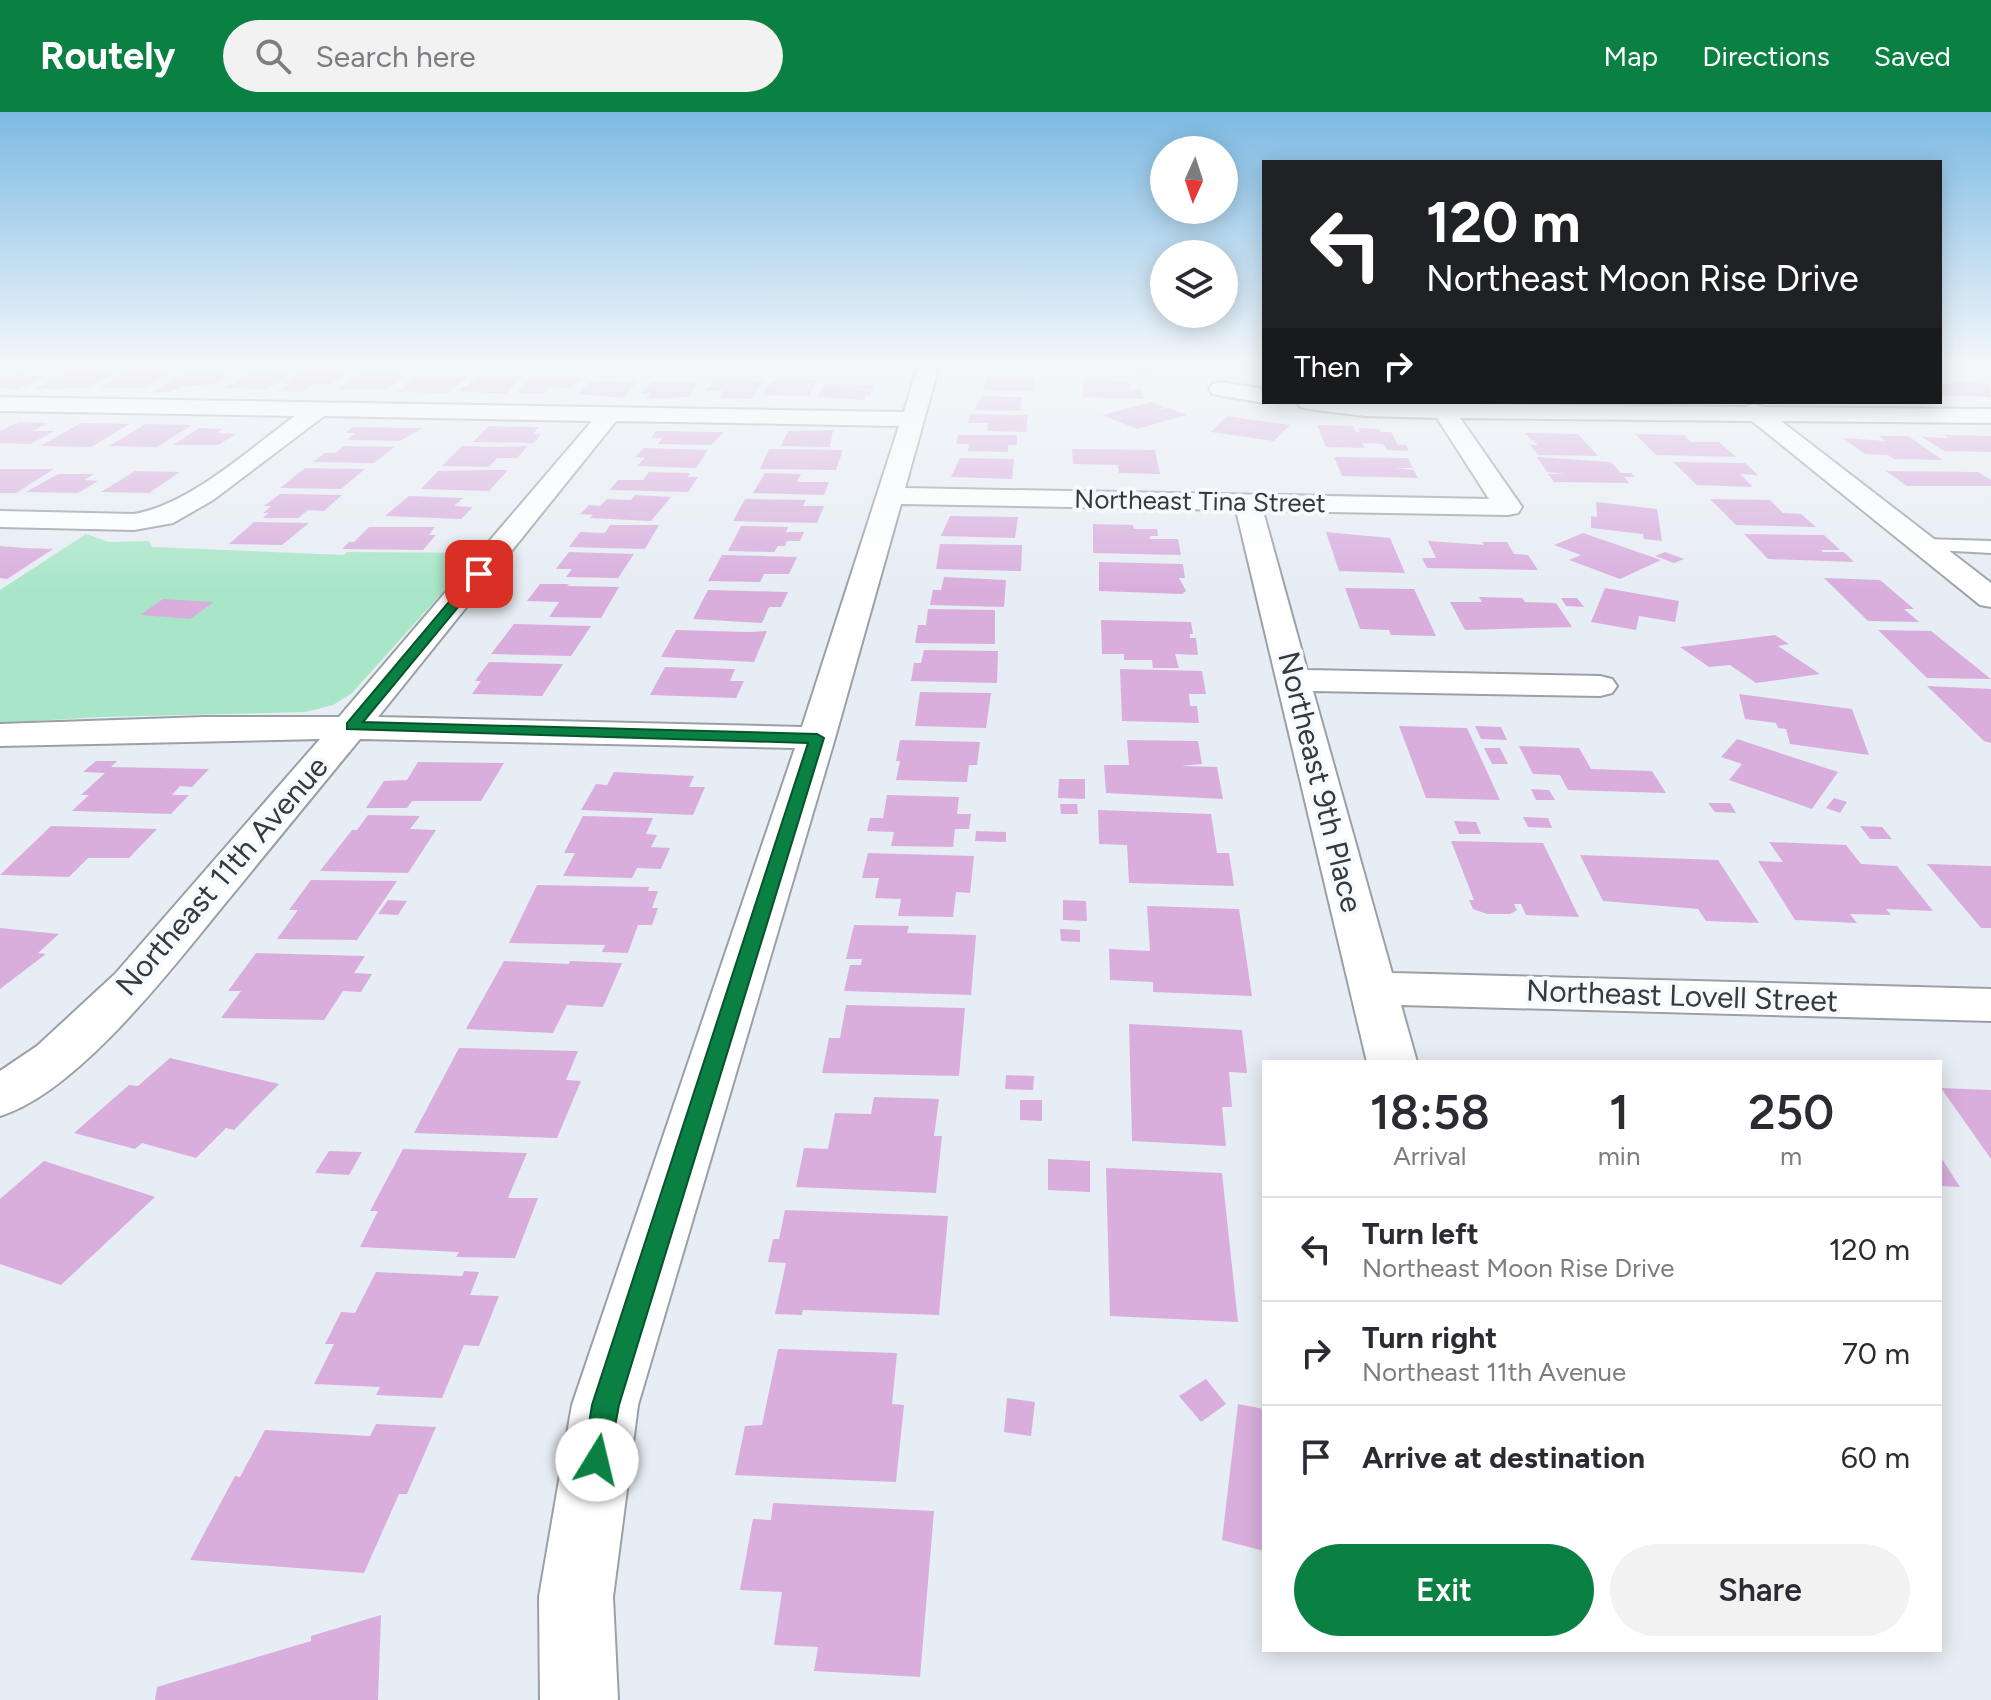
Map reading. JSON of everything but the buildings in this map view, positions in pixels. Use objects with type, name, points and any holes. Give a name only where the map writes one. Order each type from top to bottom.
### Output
[{"type":"street","points":[[0,519],[134,522],[163,517],[194,501],[277,440]]},
{"type":"street","name":"Northeast 11th Avenue","points":[[0,1097],[55,1059],[132,985],[588,440]]},
{"type":"street","points":[[579,1700],[576,1597],[605,1405],[909,440]]},
{"type":"street","name":"Northeast Tina Street","points":[[892,496],[1508,507],[1464,440]]},
{"type":"street","points":[[1791,440],[1991,598]]},
{"type":"street","name":"Northeast 9th Place","points":[[1247,502],[1391,1060]]},
{"type":"street","points":[[1293,680],[1600,686]]},
{"type":"street","points":[[0,735],[135,727],[352,726],[817,738]]},
{"type":"street","name":"Northeast Lovell Street","points":[[1373,988],[1991,1005]]},
{"type":"lane","points":[[1968,546],[1991,532]]},
{"type":"lane","points":[[1924,545],[1991,547]]},
{"type":"green space","points":[[86,534],[109,542],[149,541],[152,547],[344,555],[347,552],[478,553],[352,693],[333,705],[305,712],[0,723],[0,590]]},
{"type":"route","points":[[479,574],[352,726],[817,738],[605,1405],[597,1460]]}]
